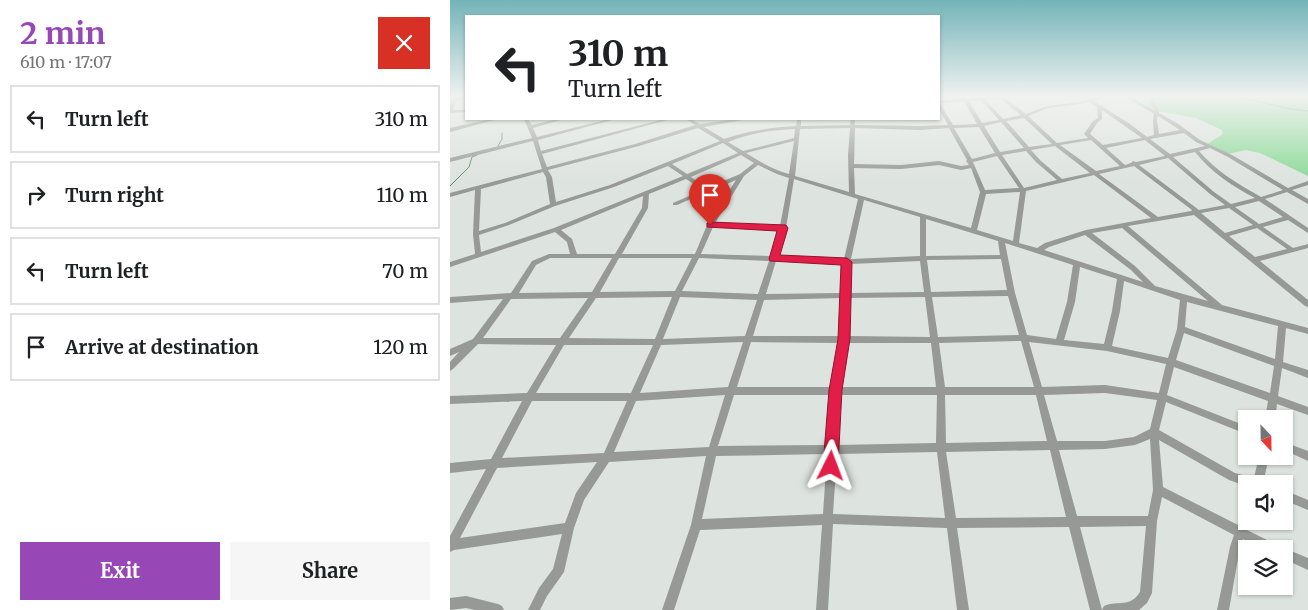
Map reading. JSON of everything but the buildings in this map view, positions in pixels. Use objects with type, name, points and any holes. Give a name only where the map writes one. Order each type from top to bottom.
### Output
[{"type":"street","points":[[451,129],[467,125]]},
{"type":"street","points":[[537,125],[531,127],[544,168],[549,177],[552,205]]},
{"type":"street","points":[[450,160],[581,125]]},
{"type":"street","points":[[540,152],[644,125]]},
{"type":"street","points":[[450,195],[637,145],[701,125]]},
{"type":"street","points":[[668,610],[696,524],[712,452],[783,228],[798,125]]},
{"type":"street","points":[[476,234],[507,224],[552,205],[612,186],[723,142],[756,132],[781,128],[853,126],[920,128],[974,125]]},
{"type":"street","points":[[981,125],[1023,190],[1016,244]]},
{"type":"street","points":[[1007,125],[1038,161],[1060,181]]},
{"type":"street","points":[[1035,125],[1055,144],[1155,218]]},
{"type":"street","points":[[1093,125],[1087,134],[1123,166]]},
{"type":"street","points":[[1126,125],[1169,156],[1212,193],[1292,250]]},
{"type":"street","points":[[1155,125],[1156,137]]},
{"type":"street","points":[[1176,125],[1198,141],[1249,167],[1308,202]]},
{"type":"street","points":[[698,126],[758,163],[792,176],[856,197],[1038,250],[1184,298],[1308,331]]},
{"type":"street","points":[[822,610],[836,390],[844,339],[844,296],[856,197],[851,166],[853,126]]},
{"type":"street","points":[[951,127],[971,163],[982,192],[973,232]]},
{"type":"street","points":[[1102,148],[1185,131]]},
{"type":"street","points":[[450,264],[556,229],[740,153],[797,139]]},
{"type":"street","points":[[851,166],[901,167],[939,163],[961,168],[998,154],[1091,139]]},
{"type":"street","points":[[982,192],[1023,190],[1209,146]]},
{"type":"street","points":[[1196,150],[1232,184],[1260,199],[1308,231]]},
{"type":"street","points":[[675,204],[742,175],[758,163]]},
{"type":"street","points":[[1133,163],[1196,211],[1308,304]]},
{"type":"street","points":[[669,164],[708,191]]},
{"type":"street","points":[[534,610],[543,592],[558,572],[569,528],[580,497],[607,456],[658,342],[676,294],[697,256],[710,225],[742,175]]},
{"type":"street","points":[[1038,250],[1046,245],[1086,232],[1124,226],[1155,218],[1230,206],[1260,199],[1308,183]]},
{"type":"street","points":[[478,188],[476,234],[478,255]]},
{"type":"street","points":[[450,546],[529,397],[595,294],[645,208],[646,193]]},
{"type":"street","points":[[923,216],[923,258],[941,391],[941,448],[963,610]]},
{"type":"street","points":[[1224,235],[1288,218]]},
{"type":"street","points":[[710,225],[783,228]]},
{"type":"street","points":[[1124,226],[1222,309]]},
{"type":"street","points":[[556,229],[570,241],[574,256]]},
{"type":"street","points":[[1086,232],[1133,268],[1154,288]]},
{"type":"street","points":[[1002,240],[1011,292],[1054,445],[1096,610]]},
{"type":"street","points":[[1255,260],[1308,246]]},
{"type":"street","points":[[450,367],[476,341],[534,263],[549,256],[697,256],[847,262],[923,258],[1004,257]]},
{"type":"street","points":[[450,272],[458,262]]},
{"type":"street","points":[[1059,342],[1071,302],[1077,264]]},
{"type":"street","points":[[1107,348],[1116,311],[1121,278]]},
{"type":"street","points":[[450,300],[595,294],[762,297],[1011,292]]},
{"type":"street","points":[[1108,610],[1136,608],[1142,603],[1146,593],[1152,521],[1158,490],[1154,432],[1181,329],[1184,298]]},
{"type":"street","points":[[1271,410],[1279,363],[1282,324]]},
{"type":"street","points":[[1181,329],[1308,374]]},
{"type":"street","points":[[450,353],[476,341],[658,342],[748,339],[934,340],[1024,338],[1107,348],[1171,362],[1308,412]]},
{"type":"street","points":[[450,400],[529,397],[633,397],[731,391],[1039,391],[1105,389],[1163,397],[1238,427]]},
{"type":"street","points":[[450,468],[494,463],[607,456],[712,452],[1104,445],[1136,441],[1154,432]]},
{"type":"street","points":[[1154,432],[1238,478]]},
{"type":"street","points":[[1293,450],[1308,456]]},
{"type":"street","points":[[1158,490],[1253,540]]},
{"type":"street","points":[[1293,499],[1308,505]]},
{"type":"street","points":[[696,524],[828,519],[951,523],[1152,521]]},
{"type":"street","points":[[450,546],[569,528]]},
{"type":"street","points":[[1223,610],[1235,547],[1241,530]]},
{"type":"street","points":[[1293,558],[1308,564]]},
{"type":"street","points":[[450,604],[466,602],[498,610]]},
{"type":"green space","points":[[1212,125],[1308,125],[1308,176],[1260,153],[1246,150],[1228,154],[1207,144],[1223,134],[1222,130]]},
{"type":"waterway","points":[[497,148],[502,139],[502,133]]},
{"type":"waterway","points":[[450,186],[469,167],[472,157],[477,155]]},
{"type":"route","points":[[710,225],[783,228],[774,259],[847,262],[844,296],[844,339],[836,390],[831,466]]}]
